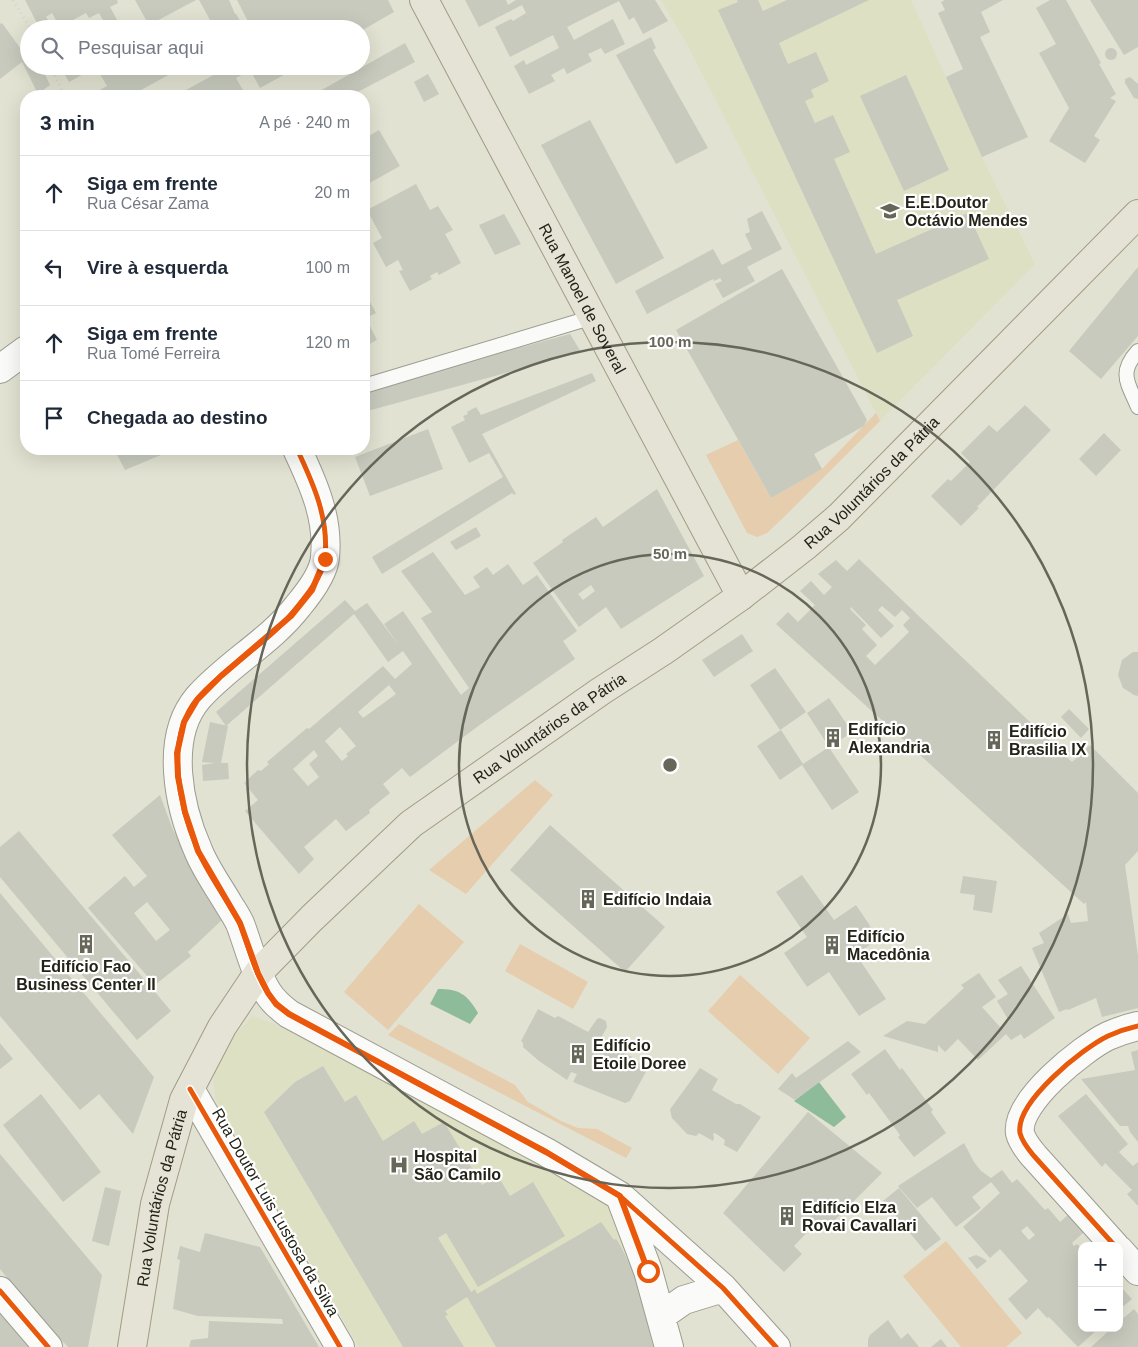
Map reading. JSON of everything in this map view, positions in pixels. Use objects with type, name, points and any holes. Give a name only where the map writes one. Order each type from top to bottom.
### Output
[{"type":"main road","name":"Rua Manoel de Soveral","points":[[424,0],[741,596]]},
{"type":"main road","name":"Rua Voluntários da Pátria","points":[[132,1347],[155,1204],[184,1100],[222,1027],[258,973],[312,918],[411,824],[602,691],[663,651],[741,596],[804,547],[838,517],[1138,214]]},
{"type":"street","points":[[0,369],[20,354]]},
{"type":"street","points":[[300,455],[315,488],[325,526],[325,559],[312,590],[291,616],[221,676],[197,700],[184,722],[177,753],[178,777],[183,803],[198,851],[240,923],[258,973],[268,993],[276,1004],[289,1014],[546,1152],[620,1196],[723,1288],[776,1347]]},
{"type":"street","points":[[1111,1242],[1026,1146],[1020,1133],[1022,1116],[1032,1099],[1053,1077],[1080,1054],[1108,1036],[1138,1026]]},
{"type":"street","name":"Rua Doutor Luis Lustosa da Silva","points":[[190,1089],[340,1347]]},
{"type":"street","points":[[620,1196],[648,1271],[670,1347]]},
{"type":"street","points":[[1123,1254],[1138,1271]]},
{"type":"street","points":[[661,1316],[684,1300],[723,1288]]},
{"type":"street","points":[[0,1291],[48,1347]]},
{"type":"lane","points":[[370,384],[592,316]]},
{"type":"lane","points":[[1138,351],[1130,359],[1126,370],[1127,381],[1138,407]]},
{"type":"path","points":[[13,0],[25,20]]},
{"type":"path","points":[[54,75],[61,90]]},
{"type":"shaded area","name":"E.E.Doutor Octávio Mendes","points":[[661,0],[911,0],[982,157],[1035,264],[880,421],[688,46]]},
{"type":"shaded area","points":[[876,413],[880,421],[767,533],[757,537],[747,533],[706,455],[738,440],[771,498],[822,469]]},
{"type":"shaded area","points":[[535,780],[553,795],[466,894],[429,870]]},
{"type":"shaded area","points":[[419,904],[464,942],[388,1030],[344,992]]},
{"type":"shaded area","points":[[520,944],[588,982],[573,1009],[505,971]]},
{"type":"shaded area","points":[[740,975],[810,1038],[778,1074],[708,1011]]},
{"type":"shaded area","points":[[438,989],[452,990],[462,994],[470,1001],[478,1013],[470,1024],[430,1004]]},
{"type":"shaded area","name":"Hospital São Camilo","points":[[252,1016],[272,1023],[509,1142],[621,1214],[657,1347],[359,1347],[216,1101],[213,1076],[229,1042]]},
{"type":"shaded area","points":[[399,1024],[515,1085],[528,1102],[561,1121],[578,1128],[597,1129],[632,1148],[626,1158],[388,1035]]},
{"type":"shaded area","points":[[819,1082],[846,1117],[834,1127],[794,1101]]},
{"type":"shaded area","points":[[946,1241],[1022,1333],[1006,1347],[961,1347],[903,1276]]},
{"type":"building","points":[[25,0],[117,0],[118,3],[110,7],[117,20],[103,20],[99,13],[89,18],[86,13],[73,20],[56,20],[52,13],[46,17],[48,20],[35,20]]},
{"type":"building","points":[[135,0],[196,0],[158,20],[146,20]]},
{"type":"building","points":[[199,0],[229,0],[240,20],[210,20]]},
{"type":"building","points":[[237,0],[388,0],[394,12],[370,26],[370,20],[247,20]]},
{"type":"building","points":[[465,0],[506,0],[508,5],[516,0],[655,0],[668,21],[643,34],[634,17],[629,20],[619,1],[567,27],[574,40],[613,19],[625,44],[605,54],[601,48],[588,54],[592,61],[567,74],[564,68],[551,75],[555,81],[529,94],[514,66],[524,60],[526,65],[559,48],[553,35],[510,57],[495,27],[511,19],[513,21],[526,13],[522,5],[479,27]]},
{"type":"building","points":[[737,0],[758,0],[763,11],[787,0],[869,0],[779,43],[788,64],[816,52],[829,81],[811,90],[814,97],[805,101],[815,123],[833,115],[850,152],[834,159],[876,254],[968,213],[989,259],[897,300],[913,336],[877,353],[718,10],[738,2]]},
{"type":"building","points":[[945,0],[1003,0],[981,12],[990,32],[980,37],[1028,137],[982,157],[946,77],[963,69],[938,13],[945,10],[941,2]]},
{"type":"building","points":[[1050,0],[1066,0],[1116,94],[1110,98],[1116,101],[1094,136],[1100,140],[1085,163],[1049,141],[1069,108],[1039,53],[1056,44],[1036,8]]},
{"type":"building","points":[[1090,0],[1138,0],[1138,47],[1124,55]]},
{"type":"building","points":[[2,23],[20,48],[20,64],[0,79],[0,24]]},
{"type":"building","points":[[651,37],[656,48],[653,50],[708,148],[676,164],[616,55]]},
{"type":"building","points":[[405,43],[415,62],[361,90],[322,90],[348,75],[370,75],[370,63]]},
{"type":"building","points":[[1113,48],[1116,49],[1116,59],[1109,60],[1106,59],[1105,52],[1106,49]]},
{"type":"building","points":[[428,74],[439,94],[424,102],[414,82]]},
{"type":"building","points":[[28,75],[45,75],[50,85],[43,90],[36,90]]},
{"type":"building","points":[[65,75],[82,75],[69,82]]},
{"type":"building","points":[[101,75],[168,75],[141,90],[99,90],[107,86]]},
{"type":"building","points":[[214,75],[241,75],[236,78],[243,90],[186,90]]},
{"type":"building","points":[[253,75],[284,75],[260,88]]},
{"type":"building","points":[[906,75],[949,170],[904,191],[860,96]]},
{"type":"building","points":[[1130,77],[1138,84],[1138,99],[1134,98],[1125,83],[1125,79]]},
{"type":"building","points":[[590,120],[664,258],[616,284],[541,145]]},
{"type":"building","points":[[379,130],[400,166],[370,183],[370,135]]},
{"type":"building","points":[[416,184],[430,210],[438,206],[453,230],[445,234],[461,263],[439,275],[437,272],[430,276],[432,279],[410,291],[399,271],[403,270],[398,260],[386,267],[373,243],[382,238],[370,216],[370,208]]},
{"type":"building","points":[[762,211],[782,249],[747,267],[755,281],[723,298],[715,284],[722,281],[720,278],[714,281],[713,279],[647,314],[635,291],[713,249],[722,265],[752,249],[745,234],[750,232],[747,219]]},
{"type":"building","points":[[504,214],[521,244],[495,255],[479,225]]},
{"type":"building","points":[[1138,267],[1138,336],[1101,379],[1069,351]]},
{"type":"building","points":[[782,269],[867,420],[864,426],[814,454],[822,469],[771,498],[676,330]]},
{"type":"building","points":[[370,302],[376,313],[370,316]]},
{"type":"building","points":[[370,326],[377,340],[370,344]]},
{"type":"building","points":[[570,334],[581,352],[370,410],[370,388]]},
{"type":"building","points":[[592,373],[596,381],[482,434],[516,494],[512,493],[382,574],[372,557],[503,477],[489,453],[469,463],[451,427],[465,420],[463,416],[476,407],[481,415]]},
{"type":"building","points":[[1025,405],[1051,430],[961,526],[931,496],[948,479],[951,481],[970,462],[961,453],[989,425],[997,432]]},
{"type":"building","points":[[428,429],[443,469],[370,496],[355,457],[370,455],[370,451]]},
{"type":"building","points":[[1104,433],[1121,450],[1096,476],[1079,459]]},
{"type":"building","points":[[117,455],[161,455],[125,470]]},
{"type":"building","points":[[657,489],[704,576],[621,629],[606,607],[579,627],[533,563],[596,517],[603,527]],"holes":[[[591,585],[595,591],[583,600],[578,594]]]},
{"type":"building","points":[[476,527],[481,536],[456,550],[450,542]]},
{"type":"building","points":[[433,552],[465,595],[480,587],[473,577],[487,567],[493,575],[508,564],[523,585],[537,575],[577,631],[563,641],[575,659],[481,724],[410,777],[402,768],[383,784],[390,793],[369,810],[370,813],[346,831],[336,819],[304,847],[314,859],[299,874],[245,811],[258,800],[244,783],[258,770],[261,771],[269,764],[267,762],[383,666],[395,679],[412,664],[403,651],[388,662],[354,614],[226,726],[216,712],[345,600],[355,611],[367,603],[400,647],[384,624],[403,611],[461,695],[469,688],[421,618],[432,612],[401,571]],"holes":[[[389,685],[396,694],[363,718],[358,712]],[[340,727],[356,746],[346,754],[348,756],[342,761],[325,741]],[[314,750],[318,756],[309,764],[319,777],[308,786],[293,769]]]},
{"type":"building","points":[[859,559],[1072,762],[1090,745],[1138,793],[1138,851],[1125,865],[1138,956],[1138,1008],[1102,1017],[1096,998],[1059,1012],[1032,948],[1044,943],[1039,933],[1068,914],[1071,923],[1088,921],[1086,902],[1084,904],[776,624],[788,612],[798,622],[815,605],[800,591],[811,581],[824,595],[832,587],[818,574],[836,560],[847,571]],"holes":[[[882,606],[895,617],[902,610],[910,618],[903,625],[909,632],[875,665],[866,656],[877,645],[862,629],[866,625],[850,609],[851,607],[881,638],[894,626],[878,610]]]},
{"type":"building","points":[[742,634],[753,651],[714,677],[702,660]]},
{"type":"building","points":[[1133,652],[1138,652],[1138,696],[1123,688],[1118,675],[1122,660]]},
{"type":"building","points":[[775,668],[806,712],[780,730],[750,685]]},
{"type":"building","name":"Edifício Alexandria","points":[[829,698],[852,732],[830,749],[859,792],[832,810],[802,765],[780,780],[757,746],[781,730],[803,764],[829,747],[807,713]]},
{"type":"building","points":[[1069,709],[1089,729],[1081,738],[1061,717]]},
{"type":"building","points":[[210,722],[228,726],[221,763],[228,763],[229,779],[203,781],[202,765],[215,763],[202,762]]},
{"type":"building","points":[[160,795],[173,830],[224,918],[188,952],[191,956],[155,985],[88,908],[125,876],[134,887],[147,876],[112,835]],"holes":[[[147,902],[170,930],[156,941],[134,913]]]},
{"type":"building","name":"Edifício Indaia","points":[[550,825],[665,927],[625,972],[510,870]]},
{"type":"building","name":"Edifício Fao Business Center II","points":[[19,831],[171,1011],[137,1040],[0,877],[0,847]]},
{"type":"building","name":"Edifício Macedônia","points":[[802,875],[834,920],[856,905],[879,939],[859,952],[861,954],[857,956],[886,999],[859,1016],[829,972],[807,987],[784,953],[807,937],[776,892]]},
{"type":"building","points":[[963,876],[997,881],[992,913],[973,910],[975,895],[960,893]]},
{"type":"building","points":[[0,893],[154,1077],[133,1134],[99,1094],[80,1110],[0,1016]]},
{"type":"building","points":[[1021,966],[1055,1018],[1024,1039],[1021,1034],[1011,1040],[1006,1034],[978,1060],[958,1039],[945,1052],[938,1045],[938,1052],[883,1036],[907,1021],[925,1024],[964,988],[961,985],[979,973],[996,997],[982,1007],[1000,1027],[1009,1021],[997,1001],[1008,994],[998,980]]},
{"type":"building","name":"Edifício Etoile Doree","points":[[538,1009],[555,1018],[558,1016],[588,1032],[597,1019],[600,1018],[606,1021],[607,1027],[600,1040],[648,1068],[630,1101],[625,1103],[573,1082],[577,1074],[571,1072],[567,1080],[539,1061],[523,1047],[521,1041]]},
{"type":"building","points":[[848,1041],[861,1052],[795,1100],[778,1089],[792,1073],[796,1078]]},
{"type":"building","points":[[0,1043],[13,1059],[0,1069]]},
{"type":"building","points":[[885,1049],[900,1070],[902,1068],[933,1110],[931,1112],[946,1133],[914,1157],[898,1137],[900,1135],[869,1093],[867,1095],[851,1074]]},
{"type":"building","points":[[1138,1050],[1138,1142],[1128,1126],[1120,1126],[1081,1079],[1135,1070],[1131,1052]]},
{"type":"building","name":"Hospital São Camilo","points":[[323,1066],[345,1102],[356,1095],[383,1141],[414,1121],[422,1134],[444,1122],[482,1185],[498,1176],[510,1196],[533,1182],[565,1236],[478,1287],[446,1233],[438,1238],[471,1292],[475,1289],[477,1294],[601,1222],[620,1245],[639,1288],[641,1285],[640,1293],[653,1347],[496,1347],[467,1297],[445,1311],[448,1315],[445,1316],[464,1347],[403,1347],[264,1112],[295,1082]]},
{"type":"building","points":[[700,1068],[718,1079],[712,1090],[761,1117],[737,1152],[724,1145],[725,1140],[715,1133],[713,1134],[713,1141],[699,1133],[696,1136],[687,1134],[672,1118],[671,1108]]},
{"type":"building","points":[[41,1094],[101,1172],[63,1202],[3,1125]]},
{"type":"building","points":[[1086,1094],[1128,1144],[1119,1152],[1133,1166],[1138,1162],[1138,1206],[1127,1194],[1132,1190],[1105,1163],[1102,1167],[1058,1116]]},
{"type":"building","points":[[808,1112],[882,1173],[825,1230],[817,1222],[794,1246],[802,1254],[784,1272],[723,1213]]},
{"type":"building","points":[[964,1143],[974,1162],[981,1171],[991,1178],[1002,1170],[1012,1183],[1017,1179],[1045,1210],[1048,1208],[1060,1222],[1069,1214],[1084,1232],[1072,1243],[1074,1246],[1078,1245],[1078,1332],[1095,1332],[1078,1347],[1038,1308],[1026,1320],[1008,1299],[1028,1281],[1000,1249],[990,1258],[963,1227],[1000,1193],[991,1182],[972,1197],[981,1208],[956,1227],[932,1197],[917,1208],[898,1186]],"holes":[[[1027,1226],[1035,1235],[1029,1240],[1021,1231]]]},
{"type":"building","points":[[0,1154],[102,1275],[88,1347],[68,1347],[41,1319],[0,1269]]},
{"type":"building","points":[[105,1187],[121,1191],[109,1246],[92,1241]]},
{"type":"building","points":[[899,1188],[941,1239],[925,1251],[883,1201]]},
{"type":"building","points":[[875,1199],[880,1205],[870,1213],[865,1207]]},
{"type":"building","points":[[205,1233],[260,1247],[319,1347],[189,1347],[191,1340],[208,1338],[209,1321],[283,1324],[282,1319],[198,1316],[173,1309],[180,1260],[177,1259],[180,1246],[200,1252]]},
{"type":"building","points":[[976,1255],[987,1261],[977,1269],[968,1258]]},
{"type":"building","points":[[1123,1289],[1132,1299],[1123,1307]]},
{"type":"building","points":[[1134,1309],[1138,1314],[1138,1347],[1091,1347],[1108,1332],[1123,1332],[1123,1319]]},
{"type":"building","points":[[0,1310],[33,1347],[0,1347]]},
{"type":"building","points":[[888,1320],[901,1339],[908,1333],[919,1347],[868,1347],[870,1335]]},
{"type":"building","points":[[941,1339],[947,1347],[931,1347]]},
{"type":"cycle path","points":[[300,455],[314,488],[325,528],[326,543],[322,570],[311,589],[287,619],[222,674],[198,698],[187,714],[178,752],[181,794],[191,833],[204,863],[240,923],[263,985],[272,999],[289,1014],[546,1152],[620,1196],[723,1288],[776,1347]]},
{"type":"cycle path","points":[[1111,1242],[1024,1143],[1020,1133],[1021,1120],[1028,1106],[1039,1092],[1068,1064],[1097,1042],[1138,1026]]},
{"type":"cycle path","points":[[190,1089],[340,1347]]},
{"type":"cycle path","points":[[0,1291],[48,1347]]},
{"type":"place","name":"E.E.Doutor Octávio Mendes","points":[[890,211]]},
{"type":"place","name":"Edifício Alexandria","points":[[833,738]]},
{"type":"place","name":"Edifício Brasilia IX","points":[[994,740]]},
{"type":"place","name":"Edifício Indaia","points":[[588,899]]},
{"type":"place","name":"Edifício Fao Business Center II","points":[[86,944]]},
{"type":"place","name":"Edifício Macedônia","points":[[832,945]]},
{"type":"place","name":"Edifício Etoile Doree","points":[[578,1054]]},
{"type":"place","name":"Hospital São Camilo","points":[[399,1165]]},
{"type":"place","name":"Edifício Elza Rovai Cavallari","points":[[787,1216]]},
{"type":"route","points":[[325,559],[312,590],[291,616],[221,676],[197,700],[184,722],[177,753],[178,777],[185,812],[198,851],[240,923],[258,973],[276,1004],[289,1014],[546,1152],[620,1196],[648,1271]]}]
